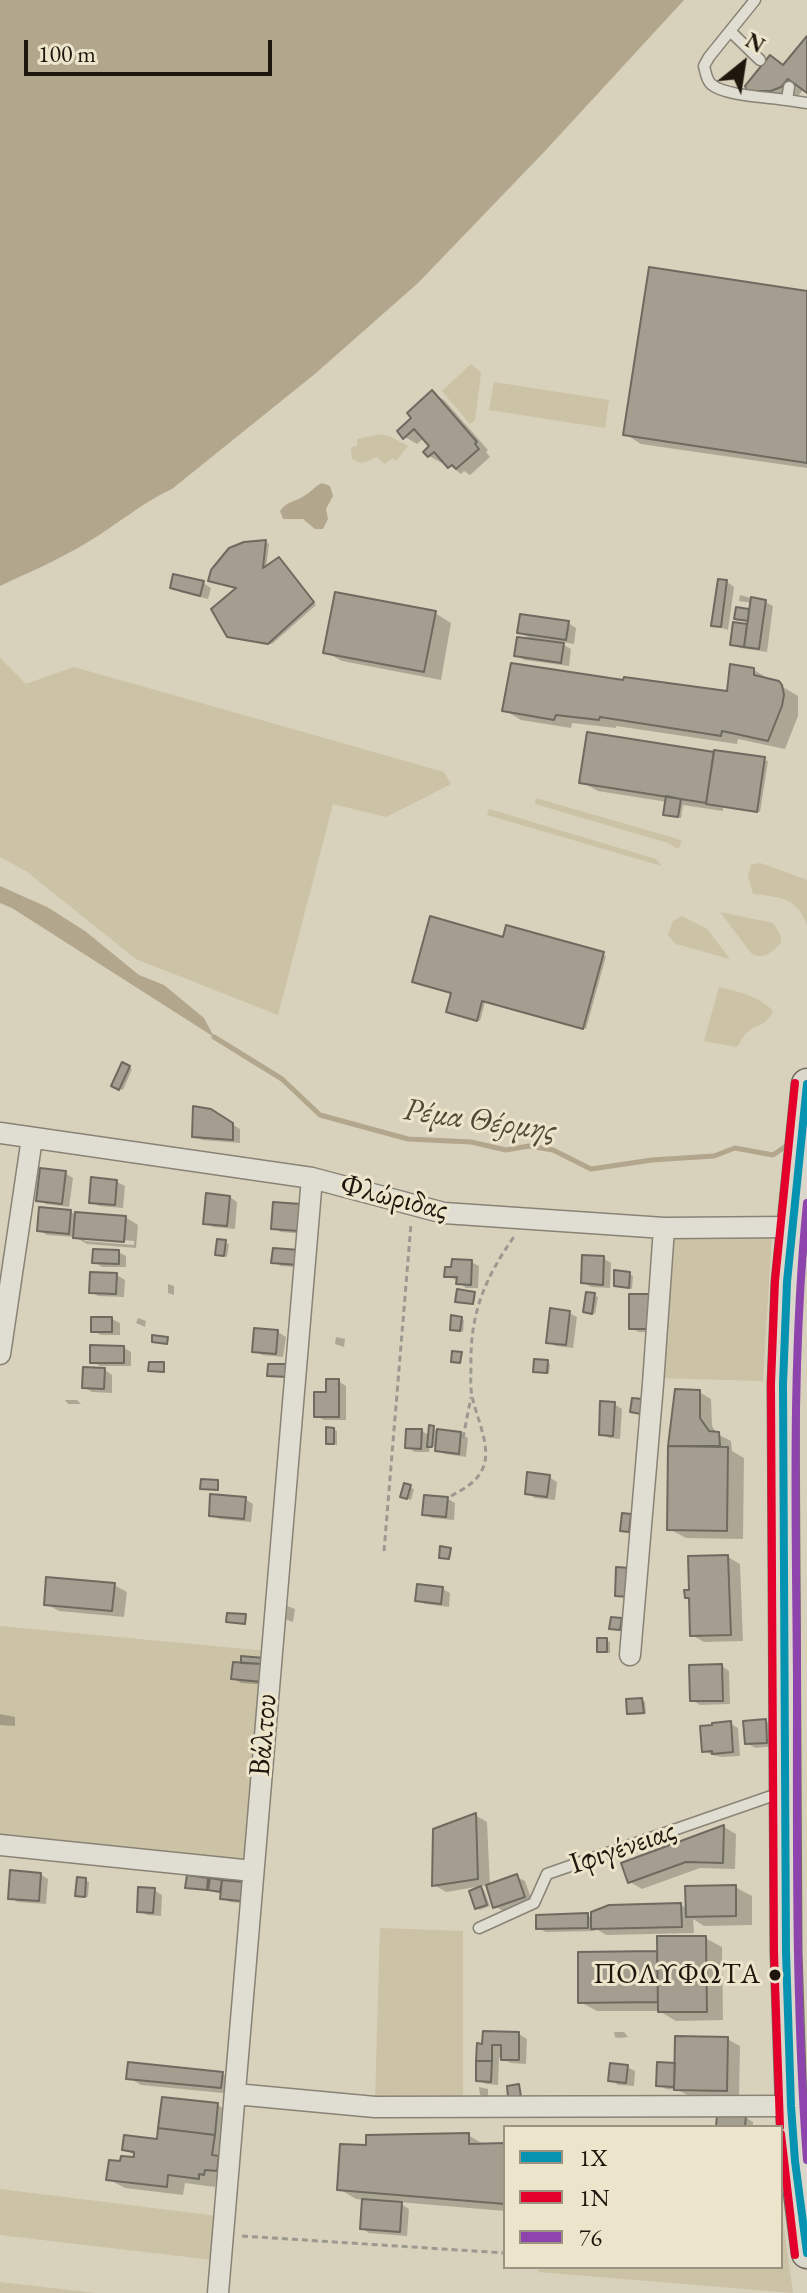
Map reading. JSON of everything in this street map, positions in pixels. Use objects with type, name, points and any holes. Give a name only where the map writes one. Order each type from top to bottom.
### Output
[{"type":"main road","points":[[807,1084],[785,1310],[783,1384],[786,1952],[791,2106],[807,2253]]},
{"type":"street","name":"Φλώριδας","points":[[0,1133],[312,1178],[444,1213],[664,1228],[792,1227]]},
{"type":"street","points":[[0,1354],[32,1138]]},
{"type":"street","name":"Βάλτου","points":[[218,2293],[312,1178]]},
{"type":"street","points":[[630,1655],[664,1228]]},
{"type":"street","points":[[0,1845],[253,1871]]},
{"type":"street","points":[[235,2094],[375,2107],[791,2106]]},
{"type":"lane","points":[[755,0],[709,57],[704,66],[708,81],[717,88],[729,91],[807,103]]},
{"type":"lane","points":[[730,31],[760,60]]},
{"type":"lane","points":[[787,100],[789,87]]},
{"type":"lane","name":"Ιφιγένειας","points":[[479,1928],[534,1903],[547,1874],[786,1791]]},
{"type":"path","points":[[384,1551],[413,1204]]},
{"type":"path","points":[[463,1438],[471,1393],[473,1320],[481,1295],[502,1254],[528,1218]]},
{"type":"path","points":[[451,1496],[474,1482],[484,1468],[486,1452],[471,1393]]},
{"type":"path","points":[[222,2235],[503,2253]]},
{"type":"shaded area","points":[[0,0],[684,0],[418,283],[316,373],[172,489],[77,548],[0,586]]},
{"type":"shaded area","points":[[471,364],[481,373],[475,420],[470,424],[442,391]]},
{"type":"shaded area","points":[[494,382],[609,400],[605,428],[489,410]]},
{"type":"shaded area","points":[[381,434],[408,446],[396,461],[392,458],[385,464],[377,457],[361,463],[352,458],[351,447],[357,446],[357,439]]},
{"type":"shaded area","points":[[322,483],[330,486],[333,496],[326,509],[328,519],[323,529],[315,529],[303,519],[283,519],[280,511],[288,503]]},
{"type":"shaded area","points":[[0,658],[26,684],[74,667],[444,772],[451,784],[386,817],[333,804],[278,1015],[136,959],[26,871],[0,857]]},
{"type":"shaded area","points":[[536,798],[682,841],[678,849],[668,843],[535,804]]},
{"type":"shaded area","points":[[489,809],[656,859],[662,866],[487,815]]},
{"type":"shaded area","points":[[760,863],[807,880],[807,925],[793,904],[779,898],[753,894],[748,876],[751,865]]},
{"type":"shaded area","points":[[0,886],[47,907],[85,931],[139,975],[164,985],[204,1018],[214,1037],[0,903]]},
{"type":"shaded area","points":[[720,912],[773,923],[781,942],[767,954],[755,955]]},
{"type":"shaded area","points":[[682,916],[707,929],[730,959],[676,944],[668,935],[673,921]]},
{"type":"shaded area","points":[[719,987],[755,998],[773,1011],[765,1022],[747,1032],[736,1047],[704,1041]]},
{"type":"shaded area","points":[[668,1232],[772,1233],[763,1381],[658,1378]]},
{"type":"shaded area","points":[[0,1626],[267,1651],[247,1862],[0,1836]]},
{"type":"shaded area","points":[[380,1928],[463,1931],[463,2102],[375,2102]]},
{"type":"shaded area","points":[[0,2189],[217,2216],[213,2260],[0,2235]]},
{"type":"shaded area","points":[[783,2221],[793,2293],[538,2272],[538,2269],[783,2269]]},
{"type":"shaded area","points":[[0,2282],[95,2293],[0,2293]]},
{"type":"building","points":[[807,36],[807,93],[788,79],[781,87],[771,91],[747,91],[745,86],[770,55],[783,65]]},
{"type":"building","points":[[649,267],[807,291],[807,463],[623,435]]},
{"type":"building","points":[[432,390],[477,442],[475,444],[479,449],[456,469],[452,465],[448,468],[434,452],[428,457],[423,452],[429,446],[414,429],[403,439],[397,431],[411,418],[407,413]]},
{"type":"building","points":[[266,540],[263,568],[279,557],[314,602],[268,644],[227,637],[211,609],[236,588],[208,581],[211,570],[229,548],[244,542]]},
{"type":"building","points":[[173,574],[204,581],[200,596],[170,588]]},
{"type":"building","points":[[718,579],[727,580],[721,627],[711,626]]},
{"type":"building","points":[[335,592],[436,611],[424,672],[323,653]]},
{"type":"building","points":[[751,597],[766,600],[759,649],[744,647]]},
{"type":"building","points":[[736,607],[749,609],[748,621],[734,619]]},
{"type":"building","points":[[520,614],[569,621],[566,640],[517,633]]},
{"type":"building","points":[[733,622],[747,624],[744,647],[730,645]]},
{"type":"building","points":[[517,637],[564,643],[561,663],[514,656]]},
{"type":"building","points":[[511,663],[623,680],[624,677],[727,691],[730,664],[754,668],[754,675],[779,681],[784,695],[768,741],[722,731],[721,736],[600,717],[599,720],[556,715],[554,720],[502,711]]},
{"type":"building","points":[[587,732],[714,752],[706,803],[579,783]]},
{"type":"building","points":[[714,750],[765,757],[757,812],[706,804]]},
{"type":"building","points":[[666,796],[681,799],[678,817],[663,815]]},
{"type":"building","points":[[430,916],[503,937],[506,925],[604,952],[583,1029],[482,1001],[477,1021],[446,1012],[451,993],[412,982]]},
{"type":"building","points":[[122,1062],[130,1066],[119,1090],[111,1086]]},
{"type":"building","points":[[193,1106],[211,1109],[233,1123],[233,1140],[192,1137]]},
{"type":"building","points":[[40,1168],[66,1171],[62,1204],[36,1201]]},
{"type":"building","points":[[91,1177],[117,1180],[115,1205],[89,1203]]},
{"type":"building","points":[[206,1193],[230,1196],[227,1226],[203,1224]]},
{"type":"building","points":[[273,1202],[301,1204],[299,1231],[271,1229]]},
{"type":"building","points":[[39,1207],[71,1210],[69,1234],[37,1231]]},
{"type":"building","points":[[75,1212],[126,1216],[124,1242],[73,1238]]},
{"type":"building","points":[[217,1239],[226,1240],[224,1256],[215,1255]]},
{"type":"building","points":[[273,1248],[300,1250],[299,1265],[271,1263]]},
{"type":"building","points":[[93,1249],[119,1250],[119,1264],[92,1263]]},
{"type":"building","points":[[582,1255],[604,1256],[603,1285],[581,1283]]},
{"type":"building","points":[[452,1259],[472,1260],[471,1285],[456,1284],[457,1277],[444,1277],[445,1267],[451,1267]]},
{"type":"building","points":[[614,1270],[630,1272],[629,1288],[614,1286]]},
{"type":"building","points":[[90,1272],[117,1273],[116,1294],[89,1293]]},
{"type":"building","points":[[457,1289],[475,1292],[473,1304],[455,1302]]},
{"type":"building","points":[[586,1292],[595,1293],[592,1314],[583,1312]]},
{"type":"building","points":[[629,1294],[652,1294],[652,1329],[629,1329]]},
{"type":"building","points":[[550,1308],[570,1311],[566,1345],[546,1343]]},
{"type":"building","points":[[451,1315],[462,1317],[460,1331],[450,1330]]},
{"type":"building","points":[[91,1317],[112,1317],[112,1332],[91,1332]]},
{"type":"building","points":[[254,1328],[278,1330],[276,1354],[252,1352]]},
{"type":"building","points":[[152,1335],[168,1337],[167,1344],[152,1342]]},
{"type":"building","points":[[90,1345],[124,1346],[124,1363],[90,1363]]},
{"type":"building","points":[[452,1351],[462,1352],[460,1363],[451,1362]]},
{"type":"building","points":[[534,1359],[548,1360],[547,1373],[533,1372]]},
{"type":"building","points":[[149,1362],[164,1362],[164,1372],[148,1371]]},
{"type":"building","points":[[268,1364],[289,1364],[288,1377],[267,1376]]},
{"type":"building","points":[[83,1367],[105,1368],[104,1389],[82,1388]]},
{"type":"building","points":[[326,1379],[339,1379],[339,1417],[314,1417],[314,1392],[326,1392]]},
{"type":"building","points":[[675,1389],[700,1390],[700,1418],[709,1431],[719,1432],[720,1446],[668,1446]]},
{"type":"building","points":[[632,1398],[643,1399],[641,1414],[630,1412]]},
{"type":"building","points":[[600,1401],[615,1402],[613,1436],[599,1435]]},
{"type":"building","points":[[429,1425],[434,1426],[432,1447],[427,1447]]},
{"type":"building","points":[[326,1427],[334,1428],[334,1444],[326,1444]]},
{"type":"building","points":[[406,1429],[422,1429],[421,1449],[405,1448]]},
{"type":"building","points":[[437,1429],[461,1432],[459,1454],[435,1451]]},
{"type":"building","points":[[668,1446],[728,1447],[727,1531],[667,1530]]},
{"type":"building","points":[[527,1472],[550,1475],[547,1497],[525,1494]]},
{"type":"building","points":[[201,1479],[218,1480],[218,1490],[200,1489]]},
{"type":"building","points":[[404,1483],[411,1485],[407,1499],[400,1497]]},
{"type":"building","points":[[210,1494],[246,1497],[244,1519],[209,1516]]},
{"type":"building","points":[[424,1495],[448,1497],[446,1517],[422,1515]]},
{"type":"building","points":[[622,1513],[631,1514],[629,1532],[620,1531]]},
{"type":"building","points":[[440,1546],[451,1548],[449,1559],[439,1558]]},
{"type":"building","points":[[728,1555],[731,1635],[690,1636],[689,1598],[685,1598],[684,1590],[689,1590],[688,1556]]},
{"type":"building","points":[[616,1567],[630,1568],[629,1597],[615,1596]]},
{"type":"building","points":[[46,1577],[115,1583],[112,1611],[44,1605]]},
{"type":"building","points":[[417,1584],[443,1587],[441,1604],[415,1601]]},
{"type":"building","points":[[227,1613],[246,1614],[245,1624],[226,1622]]},
{"type":"building","points":[[611,1617],[622,1618],[620,1630],[609,1629]]},
{"type":"building","points":[[597,1638],[607,1638],[607,1652],[597,1652]]},
{"type":"building","points":[[241,1656],[264,1658],[263,1664],[241,1663]]},
{"type":"building","points":[[233,1662],[263,1664],[262,1682],[231,1679]]},
{"type":"building","points":[[722,1664],[723,1701],[690,1701],[689,1665]]},
{"type":"building","points":[[642,1698],[644,1713],[627,1714],[626,1699]]},
{"type":"building","points":[[766,1719],[767,1743],[745,1744],[743,1721]]},
{"type":"building","points":[[731,1721],[733,1752],[702,1752],[700,1726]]},
{"type":"building","points":[[476,1813],[478,1879],[432,1886],[433,1829]]},
{"type":"building","points":[[724,1825],[723,1863],[686,1862],[628,1883],[621,1863]]},
{"type":"building","points":[[10,1870],[41,1873],[39,1901],[8,1899]]},
{"type":"building","points":[[517,1874],[525,1897],[493,1908],[486,1885]]},
{"type":"building","points":[[187,1875],[208,1878],[207,1890],[185,1888]]},
{"type":"building","points":[[77,1877],[86,1878],[85,1897],[75,1896]]},
{"type":"building","points":[[210,1878],[222,1880],[220,1892],[208,1890]]},
{"type":"building","points":[[222,1880],[243,1882],[241,1901],[220,1899]]},
{"type":"building","points":[[736,1885],[736,1916],[686,1917],[685,1886]]},
{"type":"building","points":[[481,1886],[487,1905],[475,1909],[469,1891]]},
{"type":"building","points":[[138,1887],[155,1888],[153,1913],[137,1912]]},
{"type":"building","points":[[681,1903],[682,1927],[591,1929],[591,1912],[609,1905]]},
{"type":"building","points":[[588,1913],[588,1928],[536,1929],[536,1915]]},
{"type":"building","points":[[657,1936],[706,1936],[707,2012],[658,2012]]},
{"type":"building","points":[[657,1951],[658,2002],[578,2003],[578,1952]]},
{"type":"building","points":[[483,2031],[519,2032],[519,2060],[501,2060],[501,2045],[492,2045],[492,2061],[476,2061],[477,2043],[482,2044]]},
{"type":"building","points":[[675,2036],[728,2037],[727,2091],[674,2090]]},
{"type":"building","points":[[476,2061],[492,2061],[491,2082],[476,2081]]},
{"type":"building","points":[[128,2062],[223,2072],[221,2088],[126,2079]]},
{"type":"building","points":[[657,2062],[675,2063],[674,2087],[656,2086]]},
{"type":"building","points":[[610,2063],[628,2065],[626,2083],[608,2081]]},
{"type":"building","points":[[519,2084],[521,2097],[508,2098],[507,2086]]},
{"type":"building","points":[[162,2097],[218,2103],[215,2135],[158,2128]]},
{"type":"building","points":[[717,2115],[746,2115],[745,2125],[716,2125]]},
{"type":"building","points":[[158,2128],[215,2135],[212,2155],[219,2156],[217,2171],[205,2170],[204,2175],[199,2174],[199,2179],[168,2175],[167,2187],[106,2180],[109,2160],[120,2161],[121,2156],[134,2157],[134,2152],[122,2150],[124,2135],[157,2139]]},
{"type":"building","points":[[469,2133],[469,2144],[503,2143],[503,2204],[337,2190],[340,2144],[366,2145],[366,2135]]},
{"type":"building","points":[[362,2199],[402,2202],[400,2232],[360,2229]]},
{"type":"waterway","name":"Ρέμα Θέρμης","points":[[214,1037],[282,1079],[320,1115],[408,1139],[471,1142],[506,1150],[529,1146],[553,1150],[591,1169],[652,1160],[714,1156],[735,1148],[773,1155],[792,1145]]},
{"type":"transit line","name":"1Ν","points":[[780,2125],[774,1952],[771,1384],[775,1281],[795,1083]]},
{"type":"transit line","name":"1Χ","points":[[807,1084],[787,1282],[783,1384],[786,1952],[791,2106],[807,2253]]},
{"type":"transit line","name":"76","points":[[807,1203],[799,1323],[796,1502],[800,2041],[807,2160]]},
{"type":"transit line","name":"1Ν","points":[[783,2151],[795,2255]]},
{"type":"place","name":"ΠΟΛΥΦΩΤΑ","points":[[775,1975]]}]
